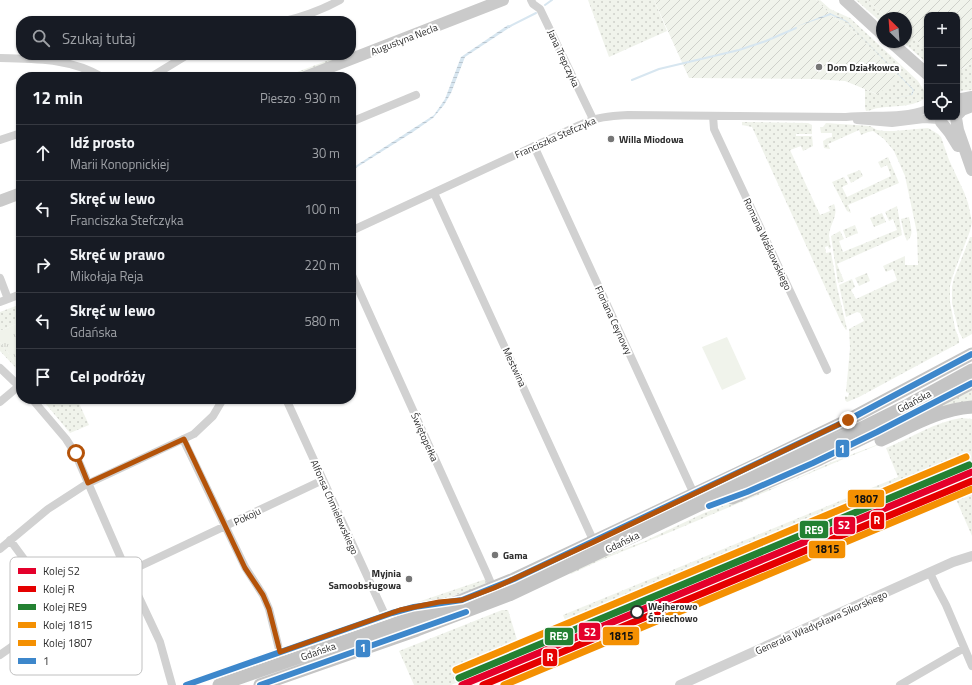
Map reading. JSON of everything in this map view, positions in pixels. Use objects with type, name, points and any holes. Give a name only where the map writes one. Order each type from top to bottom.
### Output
[{"type":"main road","name":"Augustyna Necla","points":[[356,57],[503,0]]},
{"type":"main road","points":[[845,0],[876,28]]},
{"type":"main road","points":[[898,48],[924,71]]},
{"type":"main road","name":"Augustyna Necla","points":[[318,72],[349,60]]},
{"type":"main road","points":[[960,99],[972,97]]},
{"type":"main road","points":[[960,112],[972,106]]},
{"type":"main road","points":[[938,120],[949,122],[951,120]]},
{"type":"main road","points":[[938,120],[950,133],[970,165]]},
{"type":"main road","points":[[957,120],[958,130],[970,165]]},
{"type":"main road","points":[[0,201],[16,195]]},
{"type":"main road","name":"Gdańska","points":[[260,685],[278,682],[491,602],[548,578],[972,354]]},
{"type":"main road","name":"Gdańska","points":[[220,685],[494,588],[594,542],[695,500],[880,418],[972,370]]},
{"type":"main road","points":[[695,500],[714,505],[753,490],[909,416],[972,383]]},
{"type":"main road","points":[[806,466],[823,464],[937,414],[953,409],[972,407]]},
{"type":"street","points":[[306,16],[340,0]]},
{"type":"street","name":"Jana Trepczyka","points":[[531,0],[533,4],[540,9],[593,119]]},
{"type":"street","points":[[0,58],[16,58]]},
{"type":"street","points":[[51,60],[66,62],[86,68],[93,72]]},
{"type":"street","points":[[159,72],[179,60]]},
{"type":"street","points":[[356,120],[416,95]]},
{"type":"street","name":"Franciszka Stefczyka","points":[[356,229],[593,119],[615,116],[713,116],[846,118],[862,121],[888,119],[924,110]]},
{"type":"street","name":"Romana Waśkowskiego","points":[[713,116],[714,129],[827,370]]},
{"type":"street","name":"Franciszka Stefczyka","points":[[888,119],[905,122],[924,119]]},
{"type":"street","points":[[0,140],[16,135]]},
{"type":"street","name":"Floriana Ceynowy","points":[[534,146],[695,500]]},
{"type":"street","name":"Mestwina","points":[[434,193],[594,542]]},
{"type":"street","points":[[0,278],[8,299]]},
{"type":"street","name":"Świętopełka","points":[[356,284],[494,588]]},
{"type":"street","points":[[0,302],[16,296]]},
{"type":"street","points":[[0,368],[16,383]]},
{"type":"street","points":[[0,402],[16,390]]},
{"type":"street","points":[[37,404],[72,446],[120,557]]},
{"type":"street","points":[[0,548],[48,508],[88,483],[184,439],[202,427],[213,416],[220,404]]},
{"type":"street","name":"Alfonsa Chmielewskiego","points":[[288,404],[385,615]]},
{"type":"street","points":[[184,439],[245,568],[267,603],[280,652]]},
{"type":"street","name":"Pokoju","points":[[142,565],[323,480]]},
{"type":"street","points":[[10,540],[23,557]]},
{"type":"street","name":"Generała Władysława Sikorskiego","points":[[962,559],[972,552]]},
{"type":"street","name":"Generała Władysława Sikorskiego","points":[[680,685],[930,572],[972,556]]},
{"type":"street","points":[[930,572],[972,666]]},
{"type":"street","points":[[491,602],[494,588]]},
{"type":"street","name":"Gdańska","points":[[186,685],[385,615],[414,607],[462,600]]},
{"type":"street","points":[[142,604],[160,642],[172,685]]},
{"type":"street","name":"Pokoju","points":[[0,655],[10,648]]},
{"type":"street","points":[[900,685],[964,648]]},
{"type":"green space","points":[[588,0],[654,0],[667,31],[609,57]]},
{"type":"green space","points":[[654,0],[816,0],[831,15],[856,34],[899,80],[877,94],[845,81],[814,79],[689,78]]},
{"type":"green space","points":[[816,0],[820,0],[830,9],[850,18],[876,42],[876,48],[882,48],[918,81],[924,90],[924,99],[909,105],[877,108],[866,111],[865,89],[876,94],[856,34],[831,15]]},
{"type":"green space","points":[[856,0],[867,0],[881,12],[876,12],[876,18]]},
{"type":"green space","points":[[867,0],[972,0],[972,63],[960,69],[960,12],[924,12],[924,47],[912,38],[912,12],[881,12]]},
{"type":"green space","points":[[912,38],[924,47],[924,60],[910,48],[912,48]]},
{"type":"green space","points":[[329,60],[338,60],[306,72],[297,72]]},
{"type":"green space","points":[[972,63],[972,90],[960,91],[960,69],[962,69]]},
{"type":"green space","points":[[742,122],[808,123],[812,125],[812,134],[796,134],[796,136],[812,136],[813,146],[803,151],[801,146],[790,150],[820,215],[830,211],[828,207],[834,204],[835,216],[829,235],[831,248],[829,249],[828,246],[825,247],[826,253],[831,252],[846,330],[752,127],[742,125]]},
{"type":"green space","points":[[826,123],[870,126],[877,130],[884,131],[928,128],[938,134],[941,137],[949,160],[964,192],[972,222],[950,286],[950,302],[959,343],[847,402],[845,400],[845,396],[848,397],[849,393],[846,392],[850,348],[849,329],[864,321],[860,313],[857,312],[846,317],[839,285],[852,279],[855,287],[851,290],[856,299],[897,280],[893,269],[886,272],[883,266],[905,256],[905,265],[918,265],[917,233],[905,176],[894,151],[884,139],[873,131],[861,135],[859,130],[828,144],[830,149],[824,148],[823,141],[832,137],[832,133],[821,133],[820,127],[823,127]]},
{"type":"green space","points":[[888,157],[899,183],[848,205],[851,213],[847,211],[832,182],[844,177],[848,184],[842,187],[847,197],[891,176],[887,165],[881,168],[878,162]]},
{"type":"green space","points":[[860,170],[863,176],[851,183],[847,175]]},
{"type":"green space","points":[[897,206],[902,235],[837,264],[844,281],[838,283],[831,236],[840,231],[844,239],[839,241],[843,252],[897,230],[893,219],[889,221],[885,212]]},
{"type":"green space","points":[[882,213],[886,222],[874,227],[870,218]]},
{"type":"green space","points":[[909,217],[911,236],[907,241],[901,219]]},
{"type":"green space","points":[[855,225],[858,233],[846,238],[843,230]]},
{"type":"green space","points":[[970,237],[972,237],[972,334],[963,339],[959,332],[952,303],[952,287]]},
{"type":"green space","points":[[867,273],[870,281],[859,286],[855,278]]},
{"type":"green space","points":[[16,306],[16,324],[0,331],[0,312]]},
{"type":"green space","points":[[16,324],[16,363],[0,342],[0,331]]},
{"type":"green space","points":[[727,337],[746,379],[722,390],[702,347]]},
{"type":"green space","points":[[0,342],[16,363],[16,368],[0,351]]},
{"type":"green space","points":[[972,387],[972,404],[867,441]]},
{"type":"green space","points":[[46,404],[79,404],[89,425],[70,433]]},
{"type":"green space","points":[[972,410],[972,414],[954,414],[783,485],[832,462],[879,444],[937,417]]},
{"type":"green space","points":[[961,418],[972,419],[972,464],[737,562],[730,560],[568,627],[563,615],[898,477],[886,448],[942,423]]},
{"type":"green space","points":[[782,485],[571,574],[569,572],[592,561],[645,541],[704,513],[753,494]]},
{"type":"green space","points":[[972,490],[972,536],[955,497]]},
{"type":"green space","points":[[486,579],[487,586],[439,600],[412,604]]},
{"type":"green space","points":[[502,610],[508,610],[522,656],[451,685],[414,685],[399,651]]},
{"type":"shaded area","points":[[830,13],[847,21],[914,90],[912,95],[884,100],[911,95],[913,90],[847,22],[831,15],[795,27]]},
{"type":"shaded area","points":[[508,25],[512,26],[465,57],[451,93],[444,105],[433,118],[356,168],[356,166],[434,115],[445,99],[461,57]]},
{"type":"waterway","points":[[545,5],[552,0]]},
{"type":"waterway","points":[[508,27],[536,13]]},
{"type":"waterway","points":[[632,80],[659,69],[739,50],[766,41],[796,28]]},
{"type":"rail line","name":"1807","points":[[456,670],[966,457]]},
{"type":"rail line","name":"RE9","points":[[459,678],[969,465]]},
{"type":"rail line","name":"S2","points":[[462,685],[972,472]]},
{"type":"rail line","name":"R","points":[[483,685],[972,481]]},
{"type":"rail line","name":"1815","points":[[504,685],[972,489]]},
{"type":"transit line","name":"1","points":[[186,685],[392,613],[414,607],[462,600],[514,579],[848,420],[972,354]]},
{"type":"transit line","name":"1","points":[[709,506],[747,492],[813,463],[972,383]]},
{"type":"transit line","name":"1","points":[[260,685],[466,612]]},
{"type":"place","name":"Dom Działkowca","points":[[819,67]]},
{"type":"place","name":"Willa Miodowa","points":[[611,139]]},
{"type":"place","name":"Gama","points":[[495,555]]},
{"type":"place","name":"Myjnia Samoobsługowa","points":[[409,579]]},
{"type":"place","name":"Wejherowo Śmiechowo","points":[[637,612]]},
{"type":"route","points":[[76,453],[88,483],[184,439],[245,568],[263,595],[269,609],[280,652],[379,618],[392,612],[439,602],[462,600],[494,588],[594,542],[848,420]]}]
